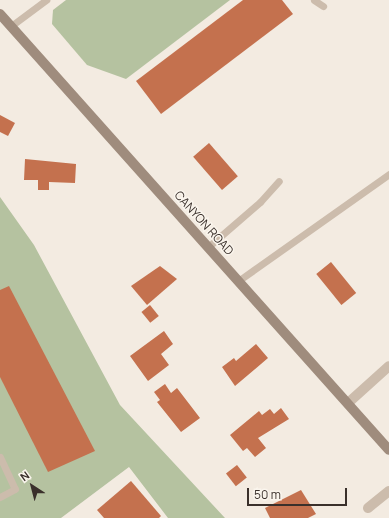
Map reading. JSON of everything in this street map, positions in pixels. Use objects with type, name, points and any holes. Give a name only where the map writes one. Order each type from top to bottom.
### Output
[{"type":"main road","name":"CANYON ROAD","points":[[0,14],[389,450]]},
{"type":"street","points":[[348,403],[389,366]]},
{"type":"street","points":[[368,508],[389,491]]},
{"type":"lane","points":[[11,26],[46,0]]},
{"type":"lane","points":[[314,0],[323,6]]},
{"type":"lane","points":[[238,281],[389,174]]},
{"type":"lane","points":[[208,247],[260,202],[279,181]]},
{"type":"lane","points":[[0,457],[15,490],[0,497]]},
{"type":"green space","points":[[66,0],[230,0],[126,79],[87,65],[52,24],[53,10]]},
{"type":"green space","points":[[0,197],[34,245],[120,405],[225,518],[168,518],[129,467],[61,518],[0,518]]},
{"type":"building","points":[[243,0],[282,0],[293,14],[161,114],[136,81]]},
{"type":"building","points":[[0,115],[15,123],[8,136],[0,132]]},
{"type":"building","points":[[209,143],[238,176],[222,190],[193,157]]},
{"type":"building","points":[[25,159],[76,164],[75,183],[49,182],[49,190],[38,190],[38,180],[24,180]]},
{"type":"building","points":[[331,262],[356,293],[341,305],[316,274]]},
{"type":"building","points":[[160,266],[177,279],[147,305],[131,286]]},
{"type":"building","points":[[9,286],[95,451],[48,472],[0,377],[0,290]]},
{"type":"building","points":[[150,305],[159,316],[150,323],[141,312]]},
{"type":"building","points":[[164,331],[173,344],[161,354],[169,365],[148,381],[130,356]]},
{"type":"building","points":[[256,344],[268,358],[235,386],[222,367],[234,358],[236,361]]},
{"type":"building","points":[[165,384],[171,393],[177,388],[200,418],[181,432],[157,402],[160,400],[154,392]]},
{"type":"building","points":[[281,408],[289,419],[258,438],[266,448],[255,457],[247,448],[243,451],[230,435],[259,411],[262,415],[270,409],[274,414]]},
{"type":"building","points":[[237,465],[247,478],[236,486],[226,474]]},
{"type":"building","points":[[131,481],[161,516],[159,518],[104,518],[97,510]]},
{"type":"building","points":[[301,490],[316,514],[308,518],[270,518],[265,508]]}]
